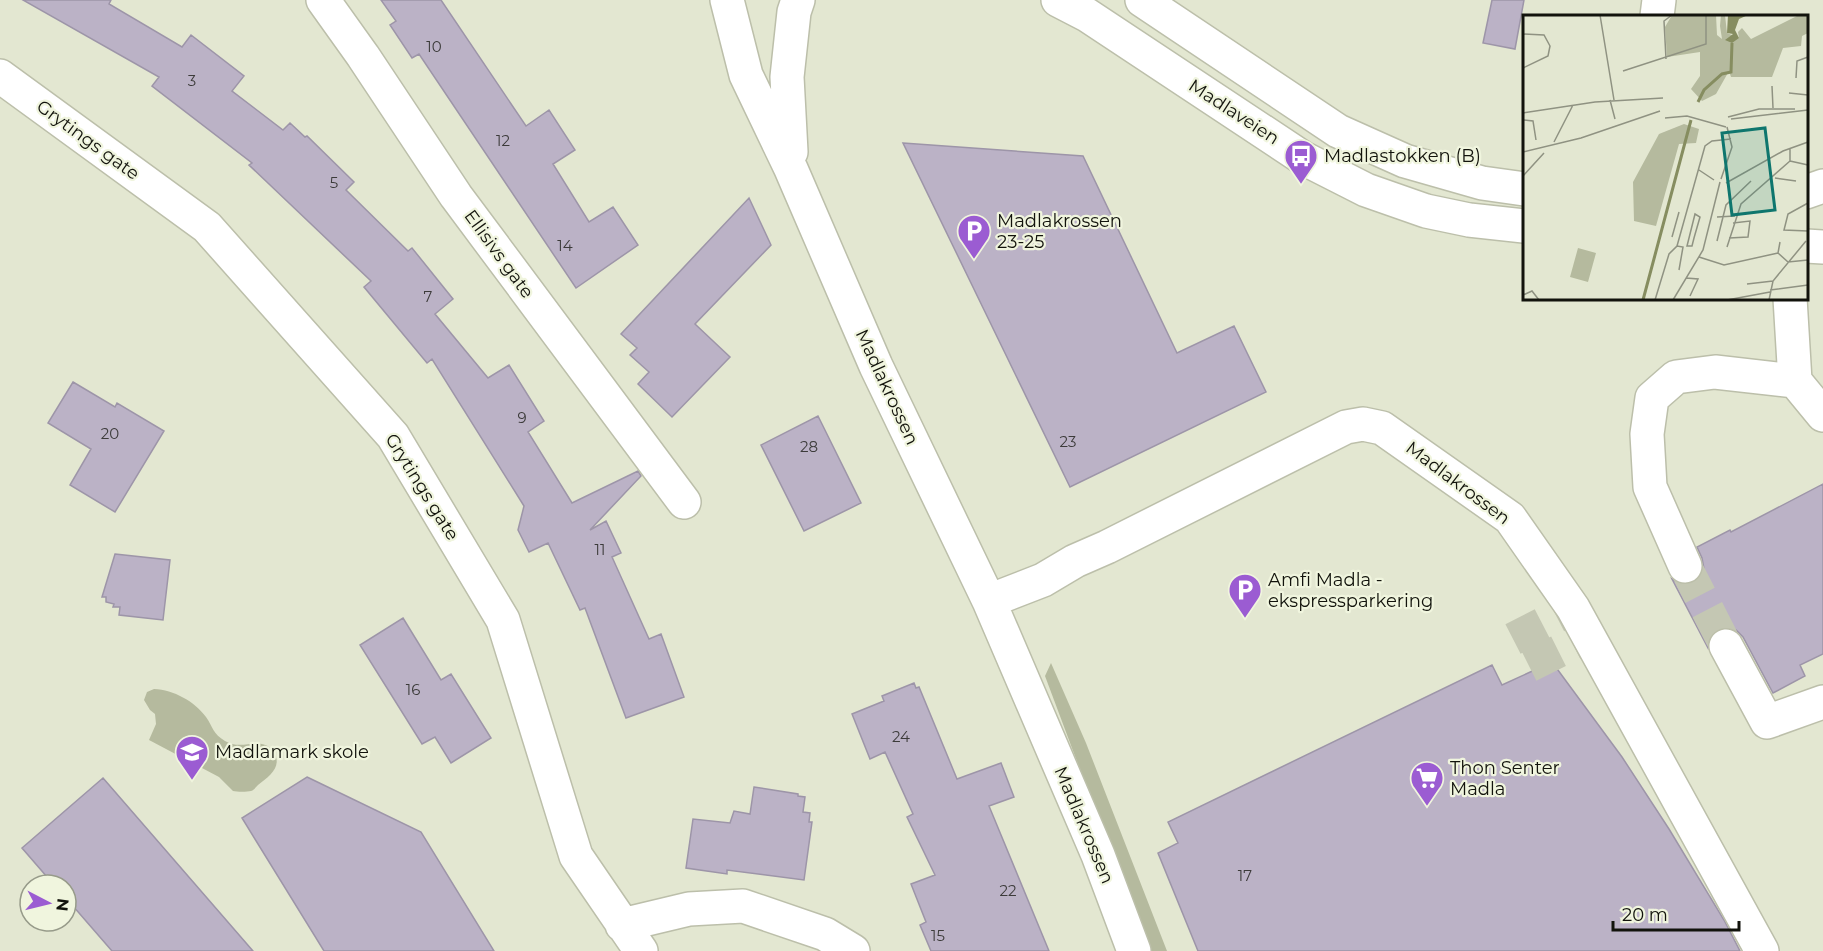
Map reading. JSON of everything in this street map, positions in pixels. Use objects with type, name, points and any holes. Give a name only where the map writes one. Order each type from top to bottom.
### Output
[{"type":"street","name":"Ellisivs gate","points":[[322,0],[363,56],[456,196],[684,502]]},
{"type":"street","name":"Madlakrossen","points":[[727,0],[746,75],[791,169],[876,366],[989,601],[1098,855],[1134,951]]},
{"type":"street","name":"Madlakrossen","points":[[791,169],[786,77],[794,12],[798,0]]},
{"type":"street","name":"Madlaveien","points":[[1058,0],[1087,15],[1303,158],[1366,190],[1426,211],[1470,220],[1523,226]]},
{"type":"street","points":[[1142,0],[1338,131],[1405,160],[1482,183],[1523,189]]},
{"type":"street","points":[[1657,15],[1659,0]]},
{"type":"street","name":"Grytings gate","points":[[0,76],[207,227],[393,436],[503,620],[576,856],[632,938],[689,909],[743,906],[825,934],[853,951]]},
{"type":"street","points":[[1808,191],[1823,186]]},
{"type":"street","points":[[1808,246],[1823,247]]},
{"type":"street","points":[[1790,300],[1795,381],[1823,415]]},
{"type":"street","points":[[1685,566],[1650,487],[1647,434],[1652,398],[1676,377],[1715,372],[1795,381]]},
{"type":"street","name":"Madlakrossen","points":[[989,601],[1043,580],[1075,561],[1346,427],[1363,424],[1382,428],[1510,518],[1573,608],[1762,951]]},
{"type":"street","points":[[1726,646],[1767,722],[1823,702]]},
{"type":"green space","points":[[1051,663],[1086,743],[1167,951],[1148,951],[1045,676]]},
{"type":"green space","points":[[154,689],[176,694],[190,701],[225,741],[237,745],[260,744],[270,748],[277,759],[274,769],[252,791],[233,791],[219,777],[149,740],[156,724],[155,714],[144,700],[147,692]]},
{"type":"building","points":[[23,0],[111,0],[109,4],[182,47],[191,35],[244,76],[232,91],[283,130],[290,123],[305,137],[307,136],[354,182],[346,190],[408,251],[412,248],[453,299],[435,314],[488,378],[509,365],[544,421],[528,432],[572,503],[638,471],[641,476],[590,530],[606,521],[621,553],[612,557],[649,639],[661,634],[684,697],[626,718],[585,608],[580,610],[548,543],[529,552],[518,530],[524,506],[432,359],[427,363],[364,287],[371,281],[249,165],[252,163],[152,86],[159,77]]},
{"type":"building","points":[[381,0],[441,0],[526,126],[549,110],[575,150],[553,164],[589,222],[613,207],[638,245],[576,288],[419,54],[412,58],[390,25],[396,21]]},
{"type":"building","points":[[1492,0],[1524,0],[1515,49],[1483,43]]},
{"type":"building","points":[[903,143],[1083,156],[1177,353],[1234,326],[1266,392],[1070,487]]},
{"type":"building","points":[[749,198],[771,245],[695,324],[730,357],[672,417],[638,384],[649,372],[630,355],[637,348],[621,334]]},
{"type":"building","points":[[73,382],[115,407],[117,403],[164,431],[115,512],[70,485],[91,449],[48,423]]},
{"type":"building","points":[[818,416],[861,503],[804,531],[761,445]]},
{"type":"building","points":[[1823,484],[1823,654],[1800,665],[1805,676],[1773,693],[1743,637],[1736,630],[1727,627],[1717,630],[1710,637],[1708,648],[1672,579],[1682,585],[1693,583],[1704,569],[1697,547]]},
{"type":"building","points":[[115,554],[170,560],[163,620],[119,615],[120,607],[113,607],[114,604],[106,602],[106,597],[102,597]]},
{"type":"building","points":[[403,618],[441,680],[451,674],[491,738],[451,763],[435,737],[422,744],[360,645]]},
{"type":"building","name":"Thon Senter Madla","points":[[1552,662],[1622,757],[1669,829],[1740,951],[1198,951],[1158,853],[1178,843],[1168,822],[1492,665],[1502,685]]},
{"type":"building","points":[[914,683],[916,688],[919,687],[957,779],[1001,763],[1014,797],[989,806],[1049,951],[931,951],[920,925],[926,922],[911,884],[935,875],[907,817],[913,814],[885,752],[870,759],[852,714],[884,701],[882,696]]},
{"type":"building","points":[[307,777],[421,832],[494,951],[324,951],[242,818]]},
{"type":"building","points":[[103,778],[253,951],[112,951],[78,912],[78,873],[44,873],[22,848]]},
{"type":"building","points":[[754,787],[805,797],[803,812],[810,813],[809,822],[812,822],[804,880],[727,870],[727,874],[686,868],[693,819],[730,823],[734,811],[750,814]]},
{"type":"tunnel","points":[[1685,566],[1726,646]]},
{"type":"tunnel","points":[[1513,639],[1573,608]]},
{"type":"tunnel","points":[[1529,666],[1589,636]]},
{"type":"place","name":"Madlastokken (B)","points":[[1301,185]]},
{"type":"place","name":"Madlakrossen 23-25","points":[[974,260]]},
{"type":"place","name":"Amfi Madla - ekspressparkering","points":[[1245,619]]},
{"type":"place","name":"Madlamark skole","points":[[192,781]]},
{"type":"place","name":"Thon Senter Madla","points":[[1427,807]]}]
